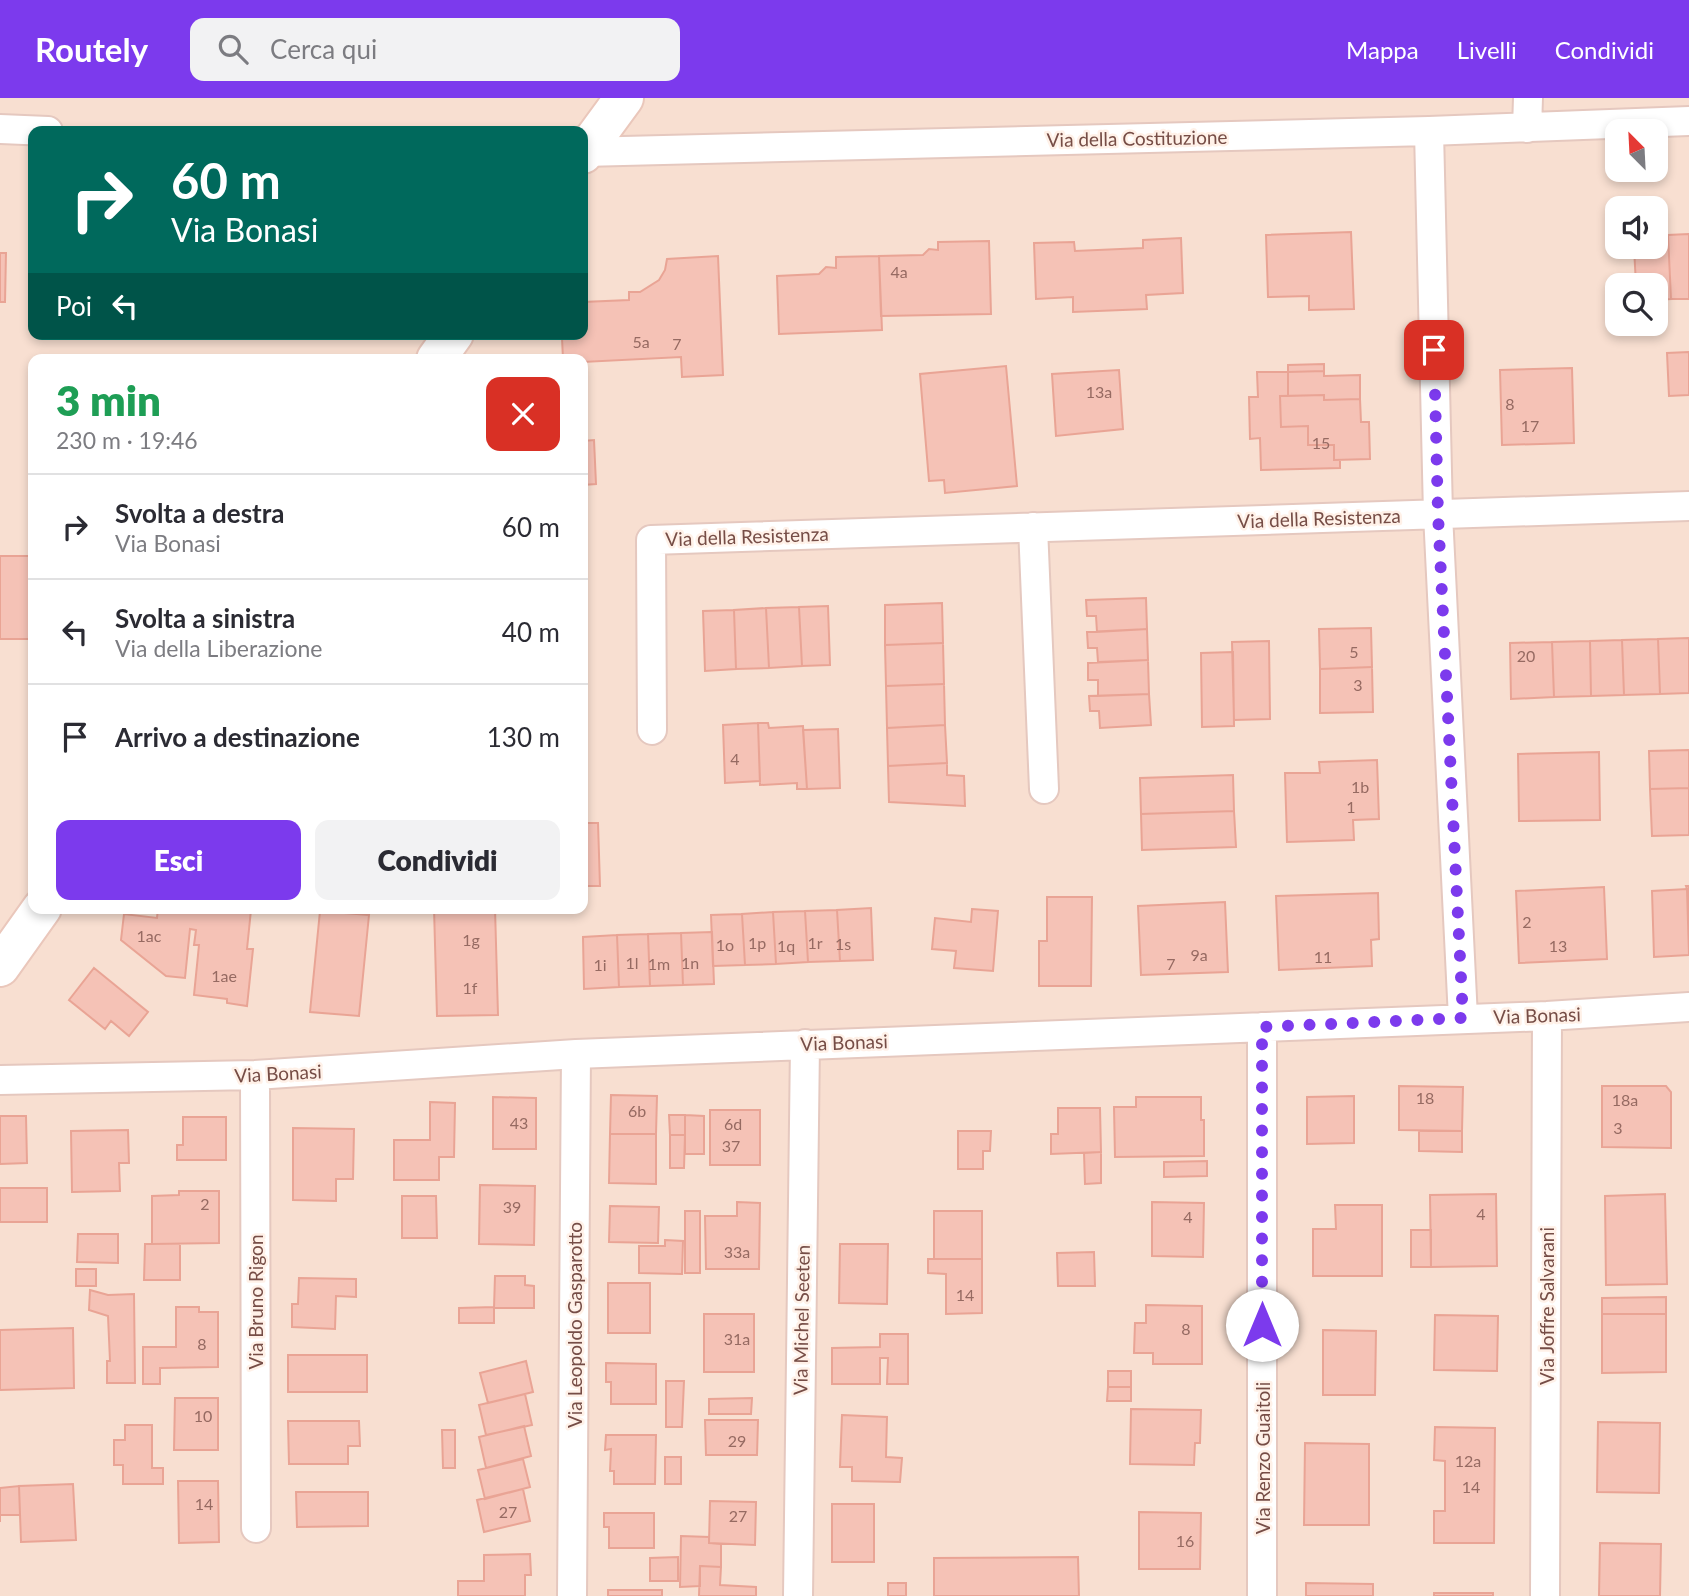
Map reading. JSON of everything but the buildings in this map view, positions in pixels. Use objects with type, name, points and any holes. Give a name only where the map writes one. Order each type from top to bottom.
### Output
[{"type":"main road","points":[[588,146],[624,98]]},
{"type":"main road","points":[[0,967],[38,914]]},
{"type":"street","points":[[1527,128],[1528,98]]},
{"type":"street","name":"Via della Costituzione","points":[[588,153],[1429,131],[1689,121]]},
{"type":"street","points":[[0,129],[28,130]]},
{"type":"street","points":[[1429,131],[1438,514],[1463,1018]]},
{"type":"street","name":"Via della Resistenza","points":[[652,730],[651,540],[1689,506]]},
{"type":"street","points":[[1032,527],[1044,789]]},
{"type":"street","name":"Via Bonasi","points":[[14,1080],[255,1075],[576,1054],[1547,1016],[1689,1007]]},
{"type":"street","name":"Via Joffre Salvarani","points":[[1545,1596],[1547,1016]]},
{"type":"street","name":"Via Renzo Guaitoli","points":[[1262,1027],[1262,1596]]},
{"type":"street","name":"Via Michel Seeten","points":[[798,1596],[805,1044]]},
{"type":"street","name":"Via Leopoldo Gasparotto","points":[[572,1596],[576,1054]]},
{"type":"street","name":"Via Bruno Rigon","points":[[255,1075],[256,1528]]},
{"type":"shaded area","points":[[0,98],[1689,98],[1689,1596],[0,1596]]},
{"type":"route","points":[[1262,1325],[1262,1027],[1463,1018],[1438,514],[1434,350]]}]
